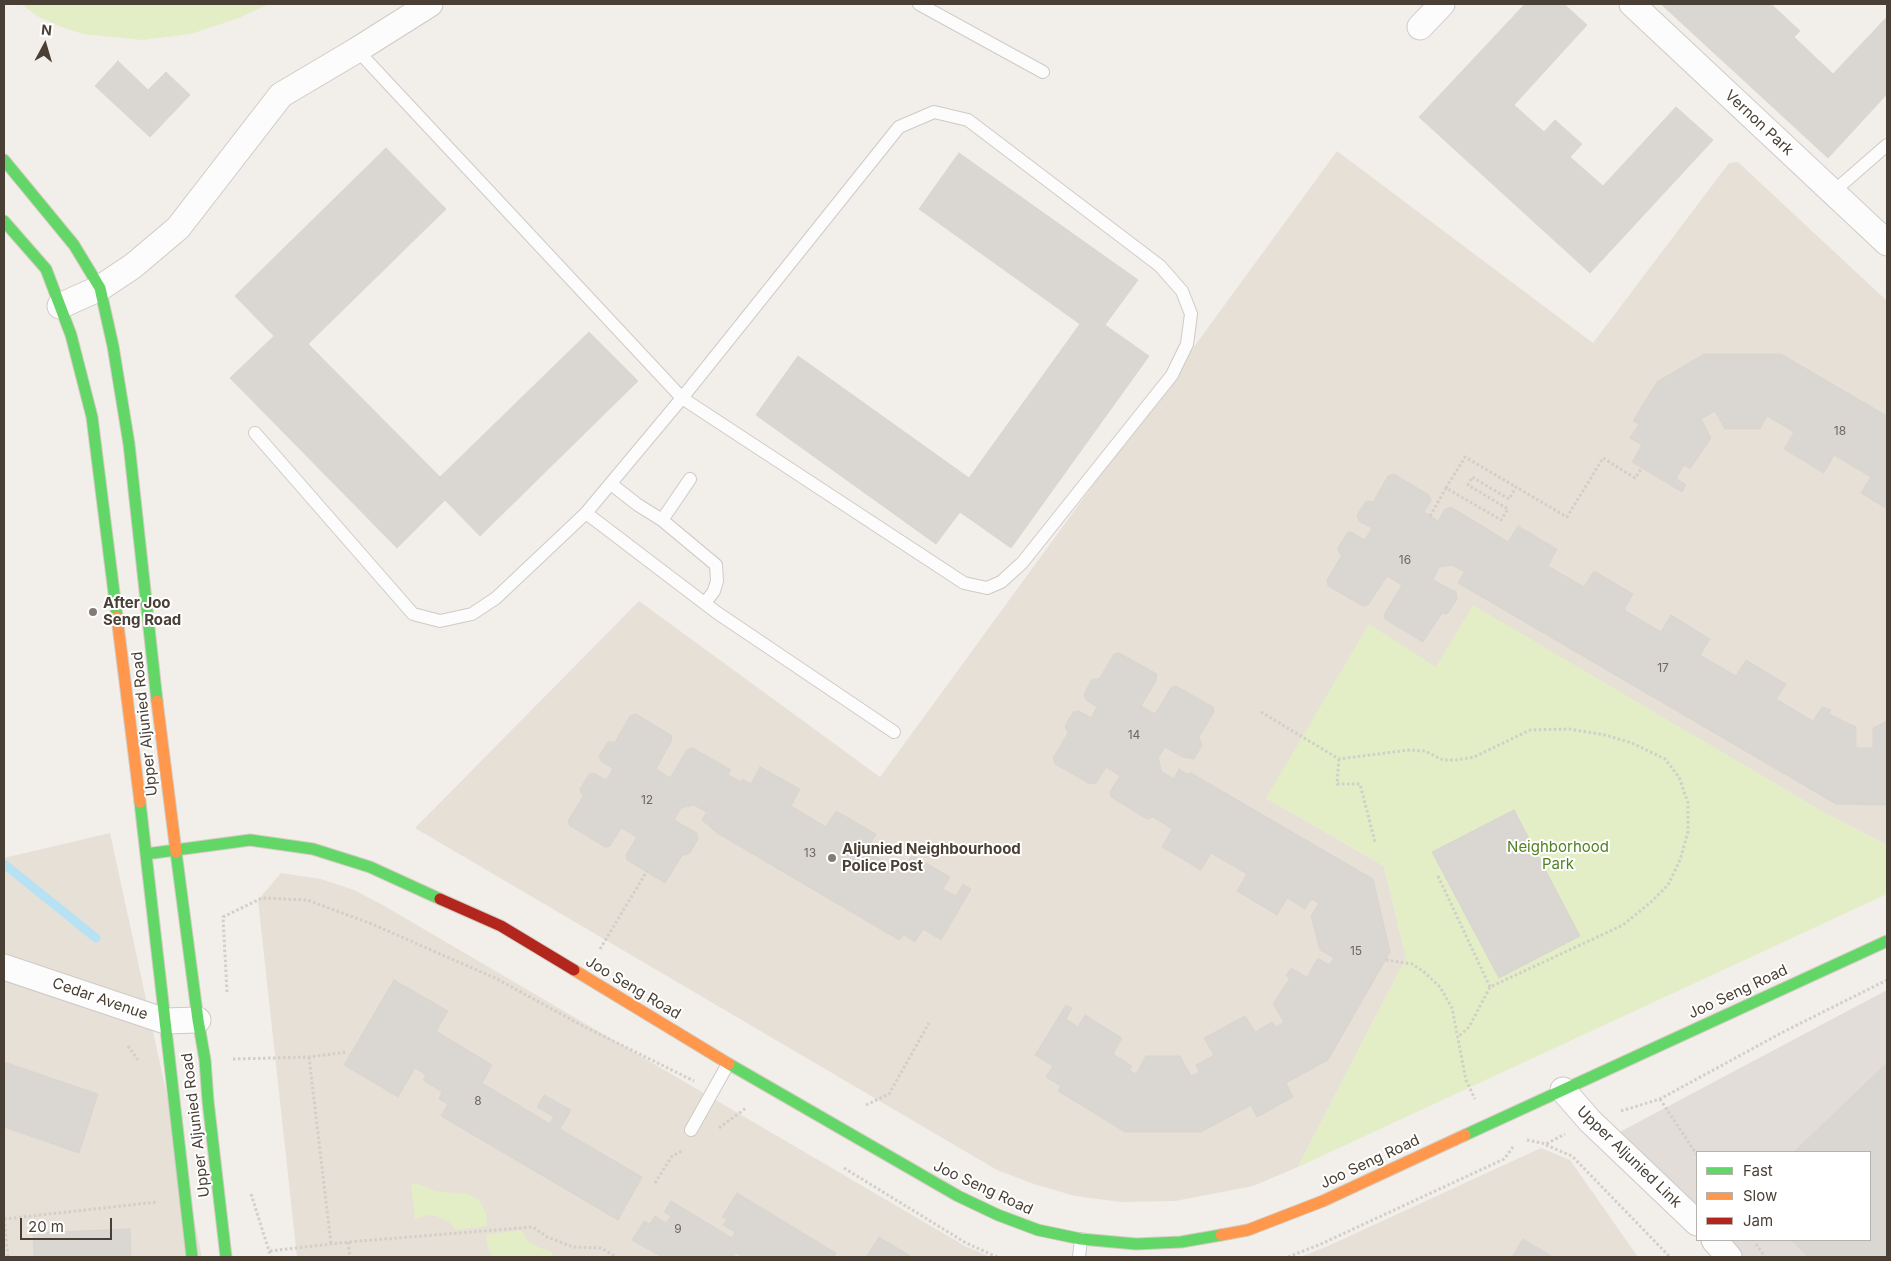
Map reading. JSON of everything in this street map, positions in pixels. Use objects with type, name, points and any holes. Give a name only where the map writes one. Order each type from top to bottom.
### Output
[{"type":"main road","name":"Upper Aljunied Road","points":[[4,160],[74,245],[100,288],[113,346],[130,444],[165,770],[205,1060],[226,1257]]},
{"type":"main road","name":"Upper Aljunied Road","points":[[4,221],[46,269],[71,335],[92,417],[146,854],[192,1257]]},
{"type":"main road","name":"Joo Seng Road","points":[[146,854],[250,840],[313,849],[370,866],[501,926],[728,1064],[958,1196],[998,1215],[1038,1230],[1081,1239],[1136,1244],[1181,1242],[1248,1230],[1323,1201],[1887,941]]},
{"type":"street","points":[[60,306],[100,288],[132,266],[178,228],[281,95],[430,4]]},
{"type":"street","points":[[1420,27],[1442,4]]},
{"type":"street","name":"Vernon Park","points":[[1632,4],[1887,243]]},
{"type":"street","name":"Cedar Avenue","points":[[4,967],[165,1021],[198,1020]]},
{"type":"street","name":"Upper Aljunied Link","points":[[1563,1090],[1590,1120],[1696,1222]]},
{"type":"lane","points":[[919,4],[1043,72]]},
{"type":"lane","points":[[255,433],[413,614],[440,621],[472,614],[496,598],[586,513],[682,398],[899,127],[934,112],[968,120],[1160,266],[1182,291],[1190,314],[1187,344],[1172,375],[1022,563],[1001,582],[987,588],[964,583],[682,398],[357,50]]},
{"type":"lane","points":[[1832,192],[1887,146]]},
{"type":"lane","points":[[662,520],[690,479]]},
{"type":"lane","points":[[611,484],[638,505],[662,520],[716,565],[717,581],[714,591],[705,603]]},
{"type":"lane","points":[[586,513],[716,612],[894,732]]},
{"type":"lane","points":[[691,1130],[728,1064]]},
{"type":"lane","points":[[1079,1257],[1081,1239]]},
{"type":"path","points":[[1430,516],[1465,457],[1567,517],[1603,458],[1635,478],[1642,468]]},
{"type":"path","points":[[1446,488],[1501,520],[1508,509],[1468,485],[1472,478],[1509,499],[1516,487]]},
{"type":"path","points":[[1261,712],[1339,759],[1409,750],[1425,752],[1443,760],[1456,760],[1474,757],[1530,730],[1570,729],[1605,735],[1632,743],[1666,759],[1679,777],[1688,803],[1688,832],[1680,860],[1668,885],[1623,925],[1490,987],[1469,1027],[1458,1037]]},
{"type":"path","points":[[1339,759],[1337,784],[1360,784],[1375,842]]},
{"type":"path","points":[[600,950],[647,871]]},
{"type":"path","points":[[1438,876],[1490,987]]},
{"type":"path","points":[[227,992],[223,917],[262,898],[307,900],[372,924],[497,979],[581,1025],[754,1112]]},
{"type":"path","points":[[1386,960],[1412,964],[1423,971],[1440,987],[1452,1008],[1466,1080],[1471,1090]]},
{"type":"path","points":[[866,1105],[888,1094],[929,1023]]},
{"type":"path","points":[[231,1068],[230,1059],[310,1057],[347,1052]]},
{"type":"path","points":[[310,1057],[331,1244]]},
{"type":"path","points":[[1660,1098],[1696,1153]]},
{"type":"path","points":[[1546,1144],[1572,1156],[1670,1257]]},
{"type":"path","points":[[843,1167],[966,1243],[997,1257]]},
{"type":"path","points":[[249,1188],[272,1257]]},
{"type":"path","points":[[8,1257],[4,1219],[162,1201]]},
{"type":"path","points":[[270,1251],[348,1242],[533,1227],[548,1237],[573,1247],[601,1248],[616,1257]]},
{"type":"path","points":[[1754,1241],[1765,1257]]},
{"type":"path","points":[[348,1242],[350,1257]]},
{"type":"shaded area","points":[[1337,151],[1593,343],[1729,163],[1738,162],[1887,301],[1887,845],[1825,813],[1473,606],[1436,667],[1266,798],[1384,866],[1406,958],[1298,1167],[1253,1186],[1175,1201],[1121,1202],[1075,1196],[1034,1184],[997,1170],[415,828],[639,601],[880,777]]},
{"type":"shaded area","points":[[110,833],[202,1257],[4,1257],[4,858]]},
{"type":"shaded area","points":[[281,873],[321,879],[354,890],[381,904],[965,1246],[991,1257],[297,1257],[258,900]]},
{"type":"shaded area","points":[[1887,990],[1887,1257],[1724,1257],[1709,1241],[1871,1241],[1871,1151],[1696,1151],[1696,1226],[1616,1134]]},
{"type":"shaded area","points":[[1541,1148],[1570,1160],[1638,1257],[1300,1257],[1328,1246]]},
{"type":"green space","points":[[21,4],[269,4],[239,18],[191,34],[142,40],[83,34],[37,16]]},
{"type":"green space","name":"Neighborhood Park","points":[[1473,605],[1825,813],[1887,845],[1887,894],[1298,1167],[1406,958],[1384,866],[1266,798],[1369,624],[1436,667]]},
{"type":"green space","points":[[411,1184],[418,1184],[435,1191],[468,1194],[479,1200],[486,1213],[487,1226],[456,1230],[449,1222],[436,1216],[426,1215],[415,1219]]},
{"type":"green space","points":[[521,1230],[528,1241],[552,1252],[552,1257],[493,1257],[488,1248],[486,1235]]},
{"type":"building","points":[[1525,4],[1564,4],[1587,25],[1514,105],[1544,132],[1555,120],[1582,144],[1570,157],[1603,186],[1676,107],[1713,140],[1590,273],[1419,117]]},
{"type":"building","points":[[1661,4],[1771,4],[1800,31],[1794,37],[1833,74],[1887,17],[1887,94],[1828,158]]},
{"type":"building","points":[[118,61],[148,90],[166,72],[190,95],[150,137],[95,86]]},
{"type":"building","points":[[386,148],[446,209],[308,344],[440,477],[589,332],[638,381],[480,536],[445,500],[397,548],[230,378],[274,336],[235,296]]},
{"type":"building","points":[[959,153],[1138,280],[1105,325],[1149,356],[1011,548],[960,512],[936,544],[756,415],[798,356],[969,478],[1080,324],[919,209]]},
{"type":"building","points":[[1704,354],[1781,354],[1887,416],[1887,509],[1861,493],[1871,477],[1834,455],[1824,473],[1784,449],[1794,432],[1767,416],[1760,429],[1725,429],[1715,411],[1701,419],[1711,438],[1690,469],[1684,465],[1676,478],[1686,485],[1682,492],[1632,462],[1642,445],[1630,438],[1639,424],[1633,421],[1657,382]]},
{"type":"building","points":[[1394,474],[1429,495],[1431,500],[1424,512],[1438,521],[1445,509],[1451,507],[1489,530],[1465,572],[1452,565],[1439,567],[1433,580],[1456,592],[1457,599],[1448,613],[1442,613],[1423,642],[1385,619],[1384,615],[1402,585],[1387,576],[1368,605],[1363,606],[1328,586],[1327,580],[1342,555],[1339,553],[1338,548],[1347,533],[1351,532],[1365,540],[1372,528],[1359,521],[1357,515],[1366,501],[1373,502],[1388,476]]},
{"type":"building","points":[[1518,526],[1557,549],[1548,566],[1584,587],[1594,571],[1633,594],[1624,610],[1661,632],[1671,615],[1710,639],[1700,655],[1736,676],[1746,660],[1786,684],[1776,699],[1813,721],[1822,707],[1831,710],[1829,714],[1856,727],[1856,748],[1873,748],[1873,728],[1887,721],[1887,805],[1836,804],[1458,583],[1489,530],[1508,542]]},
{"type":"building","points":[[1119,653],[1157,674],[1156,681],[1141,706],[1155,714],[1171,688],[1176,686],[1213,707],[1214,712],[1199,737],[1202,745],[1194,759],[1182,757],[1165,747],[1158,758],[1162,772],[1174,779],[1153,817],[1147,819],[1111,797],[1110,792],[1120,776],[1106,767],[1096,783],[1090,784],[1055,764],[1053,758],[1068,733],[1065,726],[1073,712],[1079,711],[1091,718],[1097,707],[1086,700],[1084,694],[1092,679],[1099,679],[1114,654]]},
{"type":"building","points":[[636,714],[671,735],[672,740],[656,769],[670,778],[687,750],[693,748],[731,770],[706,812],[694,805],[681,808],[674,820],[697,833],[698,839],[690,853],[683,854],[665,883],[627,860],[626,855],[637,837],[621,828],[610,846],[605,847],[570,826],[568,821],[584,795],[580,789],[589,774],[594,773],[606,780],[613,769],[601,761],[599,756],[608,742],[615,742],[630,716]]},
{"type":"building","points":[[760,767],[800,789],[791,806],[826,827],[836,811],[876,834],[866,851],[902,872],[912,855],[950,877],[943,889],[956,896],[963,884],[971,889],[941,940],[923,929],[915,942],[904,935],[899,940],[717,833],[702,820],[728,775],[742,782],[743,779],[751,784]]},
{"type":"building","points":[[1179,769],[1187,774],[1191,773],[1373,879],[1390,952],[1328,1060],[1286,1083],[1293,1097],[1257,1117],[1251,1105],[1201,1132],[1125,1132],[1058,1091],[1061,1086],[1046,1077],[1053,1066],[1035,1055],[1066,1005],[1072,1008],[1066,1019],[1078,1027],[1085,1015],[1122,1038],[1113,1054],[1132,1066],[1129,1070],[1136,1074],[1146,1056],[1180,1056],[1191,1076],[1199,1072],[1196,1065],[1214,1055],[1204,1038],[1245,1016],[1255,1032],[1272,1022],[1276,1027],[1284,1022],[1273,1004],[1290,978],[1286,976],[1291,968],[1307,977],[1318,958],[1329,965],[1334,958],[1320,950],[1311,916],[1319,903],[1311,899],[1305,909],[1287,898],[1277,915],[1237,891],[1247,874],[1211,853],[1201,870],[1162,847],[1172,829],[1153,817]]},
{"type":"building","points":[[1514,810],[1580,936],[1499,978],[1432,852]]},
{"type":"building","points":[[394,980],[448,1011],[436,1031],[492,1065],[482,1083],[550,1124],[554,1117],[537,1107],[544,1095],[571,1110],[560,1129],[642,1177],[618,1220],[441,1116],[448,1104],[439,1099],[442,1092],[423,1080],[426,1075],[415,1068],[398,1097],[344,1065]]},
{"type":"building","points":[[4,1062],[98,1094],[79,1153],[4,1127]]},
{"type":"building","points":[[1887,1063],[1887,1257],[1808,1257],[1792,1241],[1871,1241],[1871,1151],[1795,1151]]},
{"type":"building","points":[[737,1193],[836,1253],[834,1257],[744,1257],[736,1253],[733,1257],[662,1257],[632,1240],[644,1221],[650,1224],[655,1216],[666,1223],[671,1216],[664,1212],[671,1201],[732,1238],[735,1232],[723,1225],[727,1219],[722,1217]]},
{"type":"building","points":[[130,1229],[131,1257],[34,1257],[33,1233]]},
{"type":"building","points":[[879,1237],[912,1257],[866,1257]]},
{"type":"building","points":[[1523,1239],[1553,1257],[1512,1257]]},
{"type":"waterway","points":[[4,864],[96,938]]},
{"type":"traffic: fast","points":[[4,160],[74,245],[100,288],[113,346],[129,444],[157,701]]},
{"type":"traffic: fast","points":[[4,221],[46,269],[71,335],[92,417],[117,617]]},
{"type":"traffic: fast","points":[[140,802],[192,1257]]},
{"type":"traffic: fast","points":[[146,854],[250,840],[313,849],[370,867],[440,899]]},
{"type":"traffic: fast","points":[[176,852],[205,1060],[226,1257]]},
{"type":"traffic: fast","points":[[1465,1135],[1887,941]]},
{"type":"traffic: fast","points":[[729,1064],[958,1196],[998,1215],[1038,1230],[1081,1239],[1136,1244],[1181,1242],[1221,1235]]},
{"type":"traffic: slow","points":[[117,617],[140,802]]},
{"type":"traffic: slow","points":[[157,701],[176,852]]},
{"type":"traffic: slow","points":[[574,970],[729,1064]]},
{"type":"traffic: slow","points":[[1221,1235],[1248,1230],[1323,1201],[1465,1135]]},
{"type":"traffic: jam","points":[[440,899],[501,926],[574,970]]},
{"type":"place","name":"After Joo Seng Road","points":[[93,612]]},
{"type":"place","name":"Aljunied Neighbourhood Police Post","points":[[832,858]]}]
